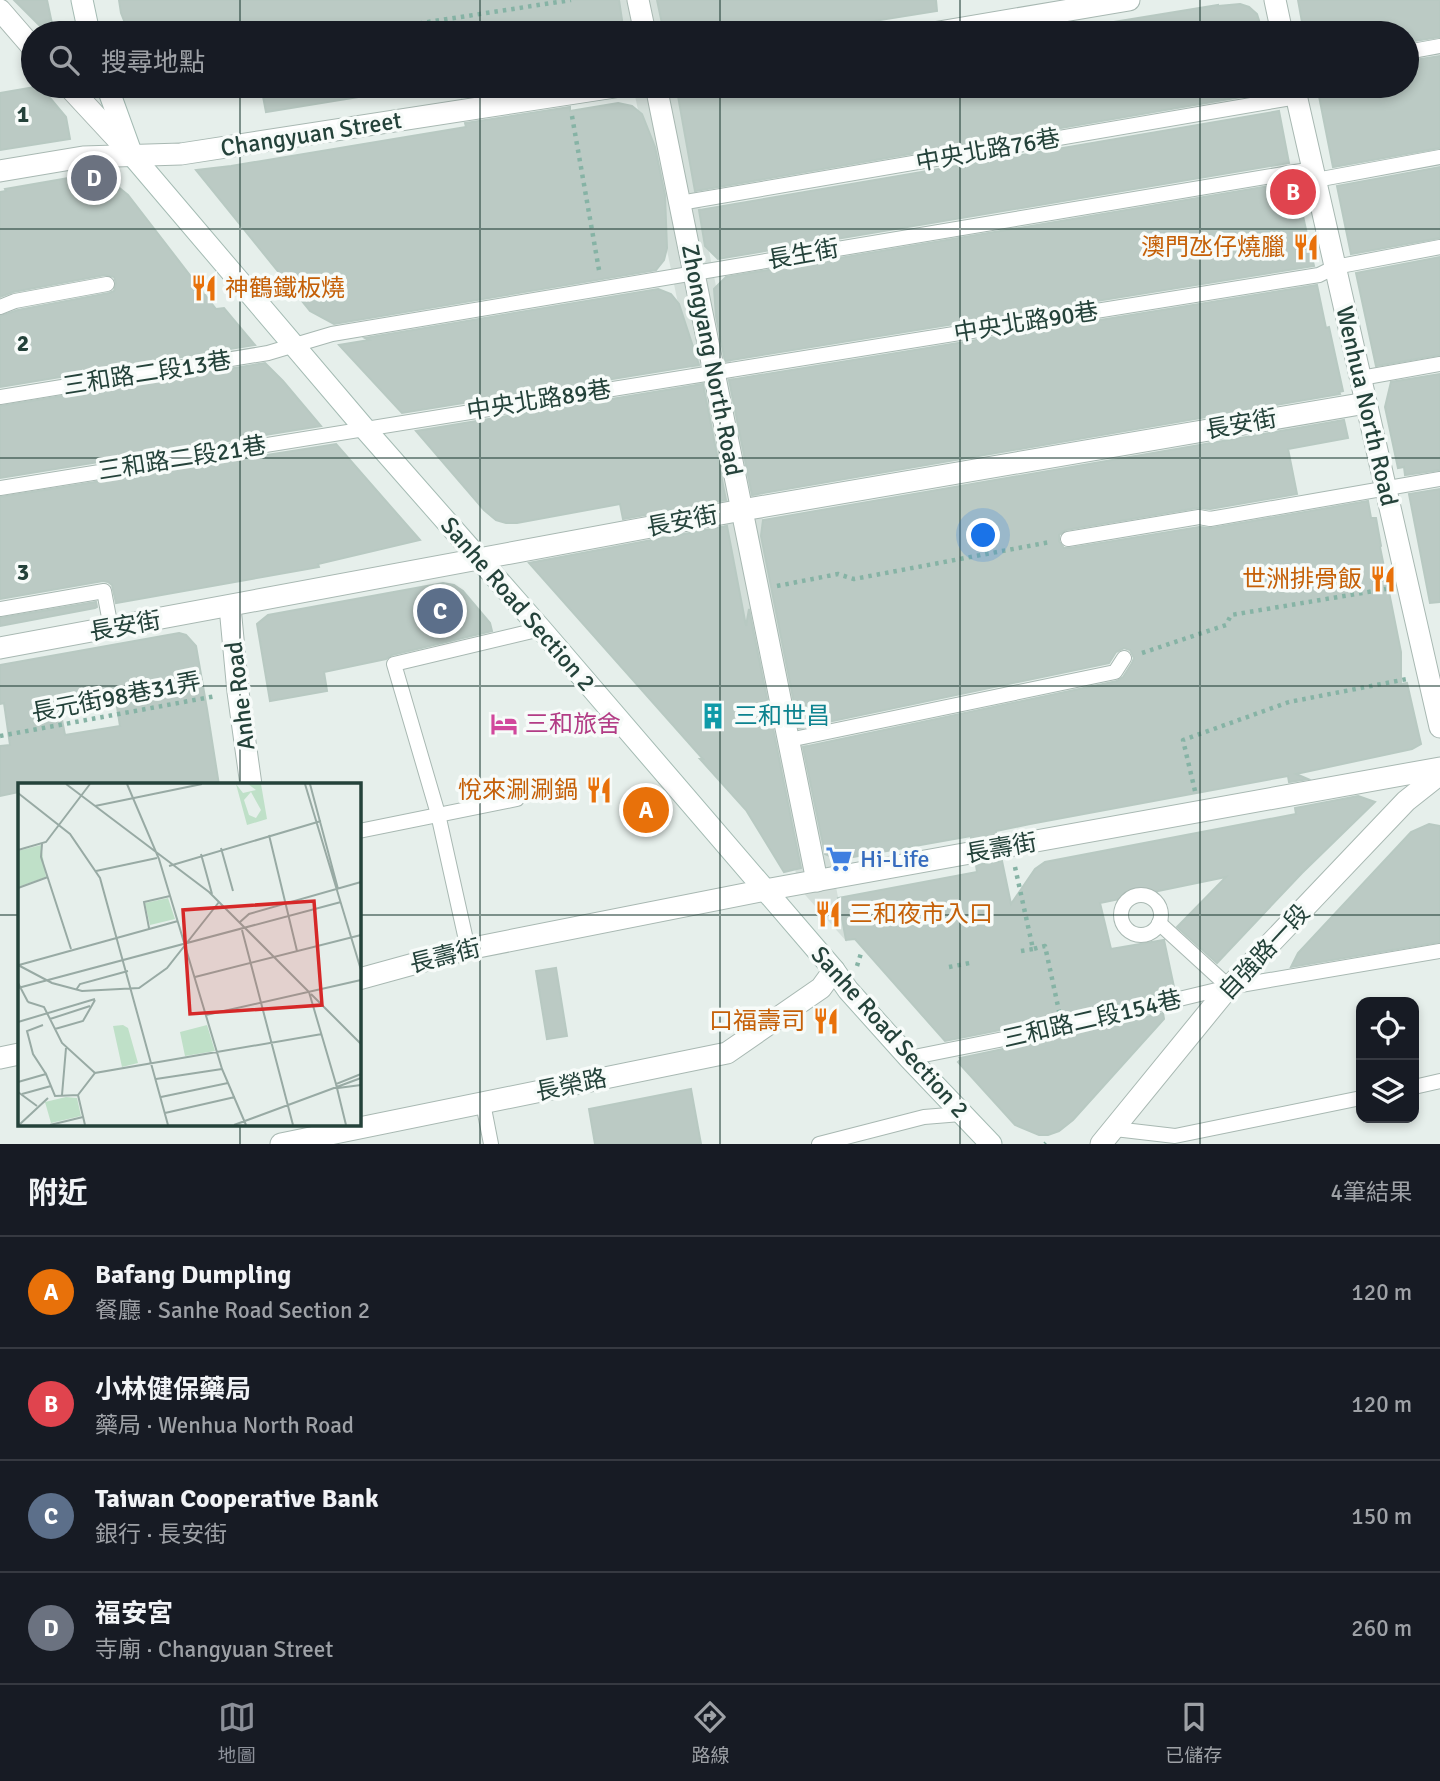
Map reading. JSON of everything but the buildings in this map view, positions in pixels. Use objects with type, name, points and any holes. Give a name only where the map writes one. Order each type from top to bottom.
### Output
[{"type":"street","points":[[82,0],[86,21]]},
{"type":"street","points":[[638,0],[642,21]]},
{"type":"street","points":[[1004,21],[1129,0]]},
{"type":"street","points":[[1275,0],[1279,21]]},
{"type":"street","points":[[0,10],[21,34]]},
{"type":"street","name":"Sanhe Road Section 2","points":[[79,98],[132,155],[365,429],[541,629],[834,970],[848,990],[991,1144]]},
{"type":"street","points":[[111,98],[132,155]]},
{"type":"street","name":"Changyuan Street","points":[[0,171],[83,157],[181,154],[543,98]]},
{"type":"street","name":"Zhongyang North Road","points":[[658,98],[817,881]]},
{"type":"street","name":"Wenhua North Road","points":[[1297,98],[1440,727]]},
{"type":"street","name":"長安街","points":[[0,648],[742,510],[1366,403]]},
{"type":"street","name":"Anhe Road","points":[[230,607],[251,783]]},
{"type":"street","name":"長壽街","points":[[360,979],[468,950],[765,890],[1440,768]]},
{"type":"street","name":"自強路一段","points":[[1108,1137],[1230,987],[1406,802],[1440,774]]},
{"type":"street","name":"長榮路","points":[[360,1126],[727,1053],[821,988],[834,970]]},
{"type":"street","points":[[0,1058],[18,1054]]},
{"type":"street","name":"長榮路","points":[[281,1144],[305,1136],[359,1126]]},
{"type":"lane","points":[[1419,50],[1440,46]]},
{"type":"lane","name":"中央北路76巷","points":[[680,203],[1257,98]]},
{"type":"lane","name":"長生街","points":[[293,345],[332,334],[602,288],[1314,174],[1440,157]]},
{"type":"lane","name":"中央北路90巷","points":[[714,372],[1319,275],[1335,267],[1440,247]]},
{"type":"lane","points":[[0,307],[15,301],[107,284]]},
{"type":"lane","name":"三和路二段13巷","points":[[0,397],[268,353],[293,345]]},
{"type":"lane","points":[[1361,378],[1440,364]]},
{"type":"lane","name":"中央北路89巷","points":[[365,429],[714,372]]},
{"type":"lane","name":"三和路二段21巷","points":[[0,488],[365,429]]},
{"type":"lane","points":[[1068,539],[1199,517],[1210,519],[1440,479]]},
{"type":"lane","points":[[0,609],[104,591],[111,628]]},
{"type":"lane","points":[[468,950],[438,814],[394,664],[541,629]]},
{"type":"lane","points":[[789,740],[1115,672],[1124,658]]},
{"type":"lane","points":[[360,831],[517,799]]},
{"type":"lane","points":[[1159,923],[1230,987]]},
{"type":"lane","name":"三和路二段154巷","points":[[909,1058],[1063,1027],[1230,987],[1440,950]]},
{"type":"lane","points":[[1419,1086],[1440,1081]]},
{"type":"lane","points":[[1108,1137],[1175,1136],[1356,1099]]},
{"type":"lane","points":[[482,1103],[491,1144]]},
{"type":"lane","points":[[819,1144],[847,1141],[924,1117],[961,1114]]},
{"type":"path","points":[[434,21],[571,0]]},
{"type":"path","points":[[570,98],[602,288]]},
{"type":"path","points":[[758,589],[838,574],[854,579],[1068,539]]},
{"type":"path","points":[[1124,658],[1226,625],[1231,615],[1408,585]]},
{"type":"path","points":[[1199,812],[1183,740],[1289,702],[1428,675]]},
{"type":"path","name":"長元街98巷31弄","points":[[0,736],[238,692]]},
{"type":"path","points":[[1010,846],[1032,949]]},
{"type":"path","points":[[1021,951],[1045,946],[1063,1027]]},
{"type":"path","points":[[949,967],[970,963]]},
{"type":"shaded area","points":[[615,0],[659,0],[663,21],[619,21]]},
{"type":"shaded area","points":[[635,98],[678,98],[847,942],[799,888]]},
{"type":"place","name":"福安宮","points":[[94,178]]},
{"type":"place","name":"小林健保藥局","points":[[1293,192]]},
{"type":"place","name":"澳門氹仔燒臘","points":[[1306,247]]},
{"type":"place","name":"神鶴鐵板燒","points":[[204,288]]},
{"type":"place","name":"世洲排骨飯","points":[[1383,579]]},
{"type":"place","name":"Taiwan Cooperative Bank","points":[[440,611]]},
{"type":"place","name":"三和世昌","points":[[713,716]]},
{"type":"place","name":"三和旅舍","points":[[504,724]]},
{"type":"place","name":"悅來涮涮鍋","points":[[599,790]]},
{"type":"place","name":"Bafang Dumpling","points":[[646,810]]},
{"type":"place","name":"Hi-Life","points":[[839,859]]},
{"type":"place","name":"三和夜市入口","points":[[828,914]]},
{"type":"place","name":"口福壽司","points":[[826,1021]]}]
